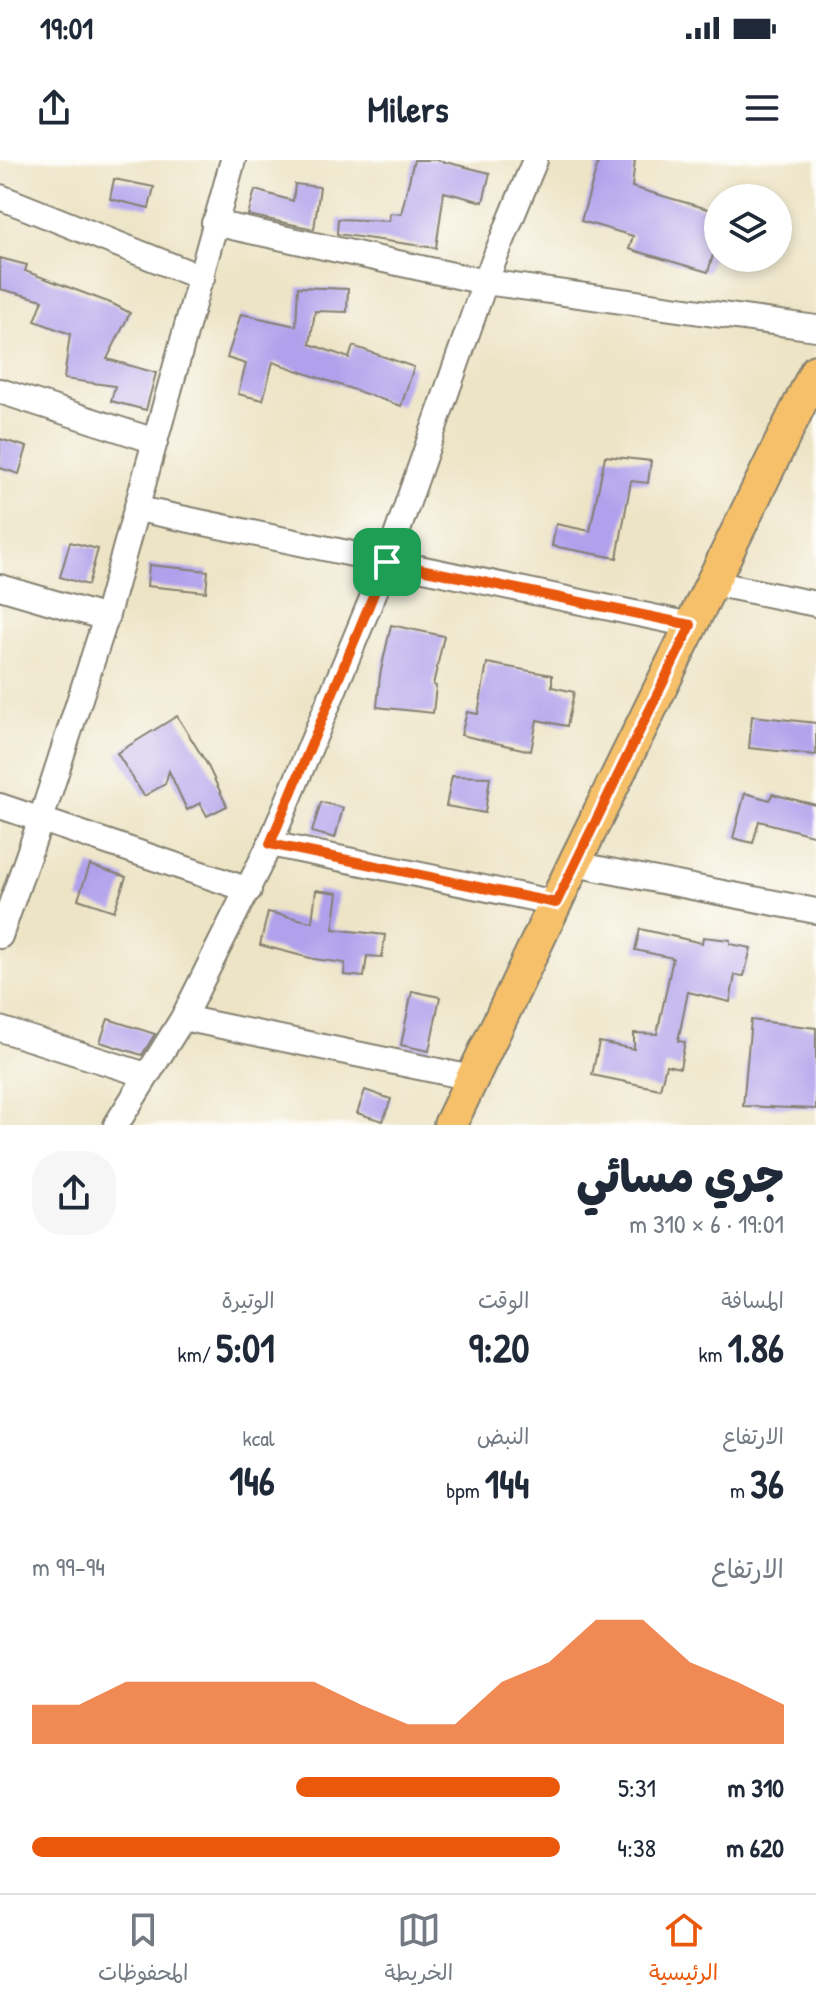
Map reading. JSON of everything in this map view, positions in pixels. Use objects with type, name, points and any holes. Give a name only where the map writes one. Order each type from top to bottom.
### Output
[{"type":"main road","points":[[455,1124],[472,1078],[574,864],[816,371]]},
{"type":"street","points":[[0,936],[106,618],[233,160]]},
{"type":"street","points":[[116,1125],[183,1018],[270,844],[387,562],[485,282],[535,160]]},
{"type":"street","points":[[0,197],[202,278]]},
{"type":"street","points":[[214,223],[485,282],[816,328]]},
{"type":"street","points":[[0,391],[155,441]]},
{"type":"street","points":[[138,509],[691,625]]},
{"type":"street","points":[[712,583],[816,604]]},
{"type":"street","points":[[0,587],[106,618]]},
{"type":"street","points":[[0,806],[249,890]]},
{"type":"street","points":[[270,844],[556,903]]},
{"type":"street","points":[[574,864],[816,911]]},
{"type":"street","points":[[183,1018],[472,1078]]},
{"type":"street","points":[[0,1029],[146,1075]]},
{"type":"building","points":[[414,160],[437,160],[490,173],[483,202],[444,192],[436,248],[337,234],[338,219],[389,221],[390,213],[401,214]]},
{"type":"building","points":[[599,160],[635,160],[632,187],[704,208],[704,271],[629,249],[633,236],[581,221]]},
{"type":"building","points":[[114,179],[154,187],[149,208],[110,199]]},
{"type":"building","points":[[295,184],[320,187],[314,229],[248,215],[255,190],[293,201]]},
{"type":"building","points":[[0,258],[27,265],[25,271],[130,313],[107,359],[156,373],[146,410],[111,401],[115,386],[64,379],[70,334],[35,321],[43,300],[0,289]]},
{"type":"building","points":[[298,287],[348,289],[347,312],[315,311],[310,344],[349,358],[353,346],[414,367],[401,406],[273,362],[263,400],[238,394],[246,364],[227,358],[241,314],[296,326]]},
{"type":"building","points":[[0,439],[27,447],[19,474],[0,468]]},
{"type":"building","points":[[605,456],[651,461],[648,483],[631,481],[617,558],[552,546],[556,524],[590,531]]},
{"type":"building","points":[[70,542],[98,549],[88,585],[60,577]]},
{"type":"building","points":[[149,565],[208,571],[206,592],[147,586]]},
{"type":"building","points":[[391,625],[444,636],[433,685],[436,686],[433,713],[377,707],[380,675]]},
{"type":"building","points":[[487,663],[552,675],[552,687],[574,692],[567,726],[537,720],[531,751],[461,735],[467,712],[478,714]]},
{"type":"building","points":[[177,716],[207,764],[227,806],[207,816],[200,803],[187,810],[169,771],[165,784],[144,796],[117,753]]},
{"type":"building","points":[[752,716],[816,723],[816,755],[749,748]]},
{"type":"building","points":[[452,776],[490,777],[485,813],[446,806]]},
{"type":"building","points":[[745,793],[770,800],[772,794],[816,805],[816,836],[759,821],[753,843],[733,838]]},
{"type":"building","points":[[321,802],[343,808],[335,838],[312,832]]},
{"type":"building","points":[[90,865],[126,877],[114,911],[78,899]]},
{"type":"building","points":[[316,890],[338,893],[333,929],[385,935],[382,957],[367,956],[364,977],[344,975],[345,963],[314,959],[260,945],[268,912],[312,922]]},
{"type":"building","points":[[640,929],[702,943],[703,937],[730,940],[730,944],[751,948],[744,976],[735,975],[730,1002],[688,992],[678,1041],[685,1042],[680,1068],[666,1065],[660,1089],[592,1075],[599,1042],[634,1049],[634,1033],[657,1034],[673,958],[635,950]]},
{"type":"building","points":[[412,991],[440,997],[429,1051],[401,1045]]},
{"type":"building","points":[[108,1019],[155,1034],[142,1055],[100,1042]]},
{"type":"building","points":[[751,1020],[816,1028],[816,1109],[743,1106]]},
{"type":"building","points":[[365,1090],[391,1099],[383,1121],[357,1113]]},
{"type":"route","points":[[387,562],[691,625],[556,903],[270,844],[387,562]]}]
